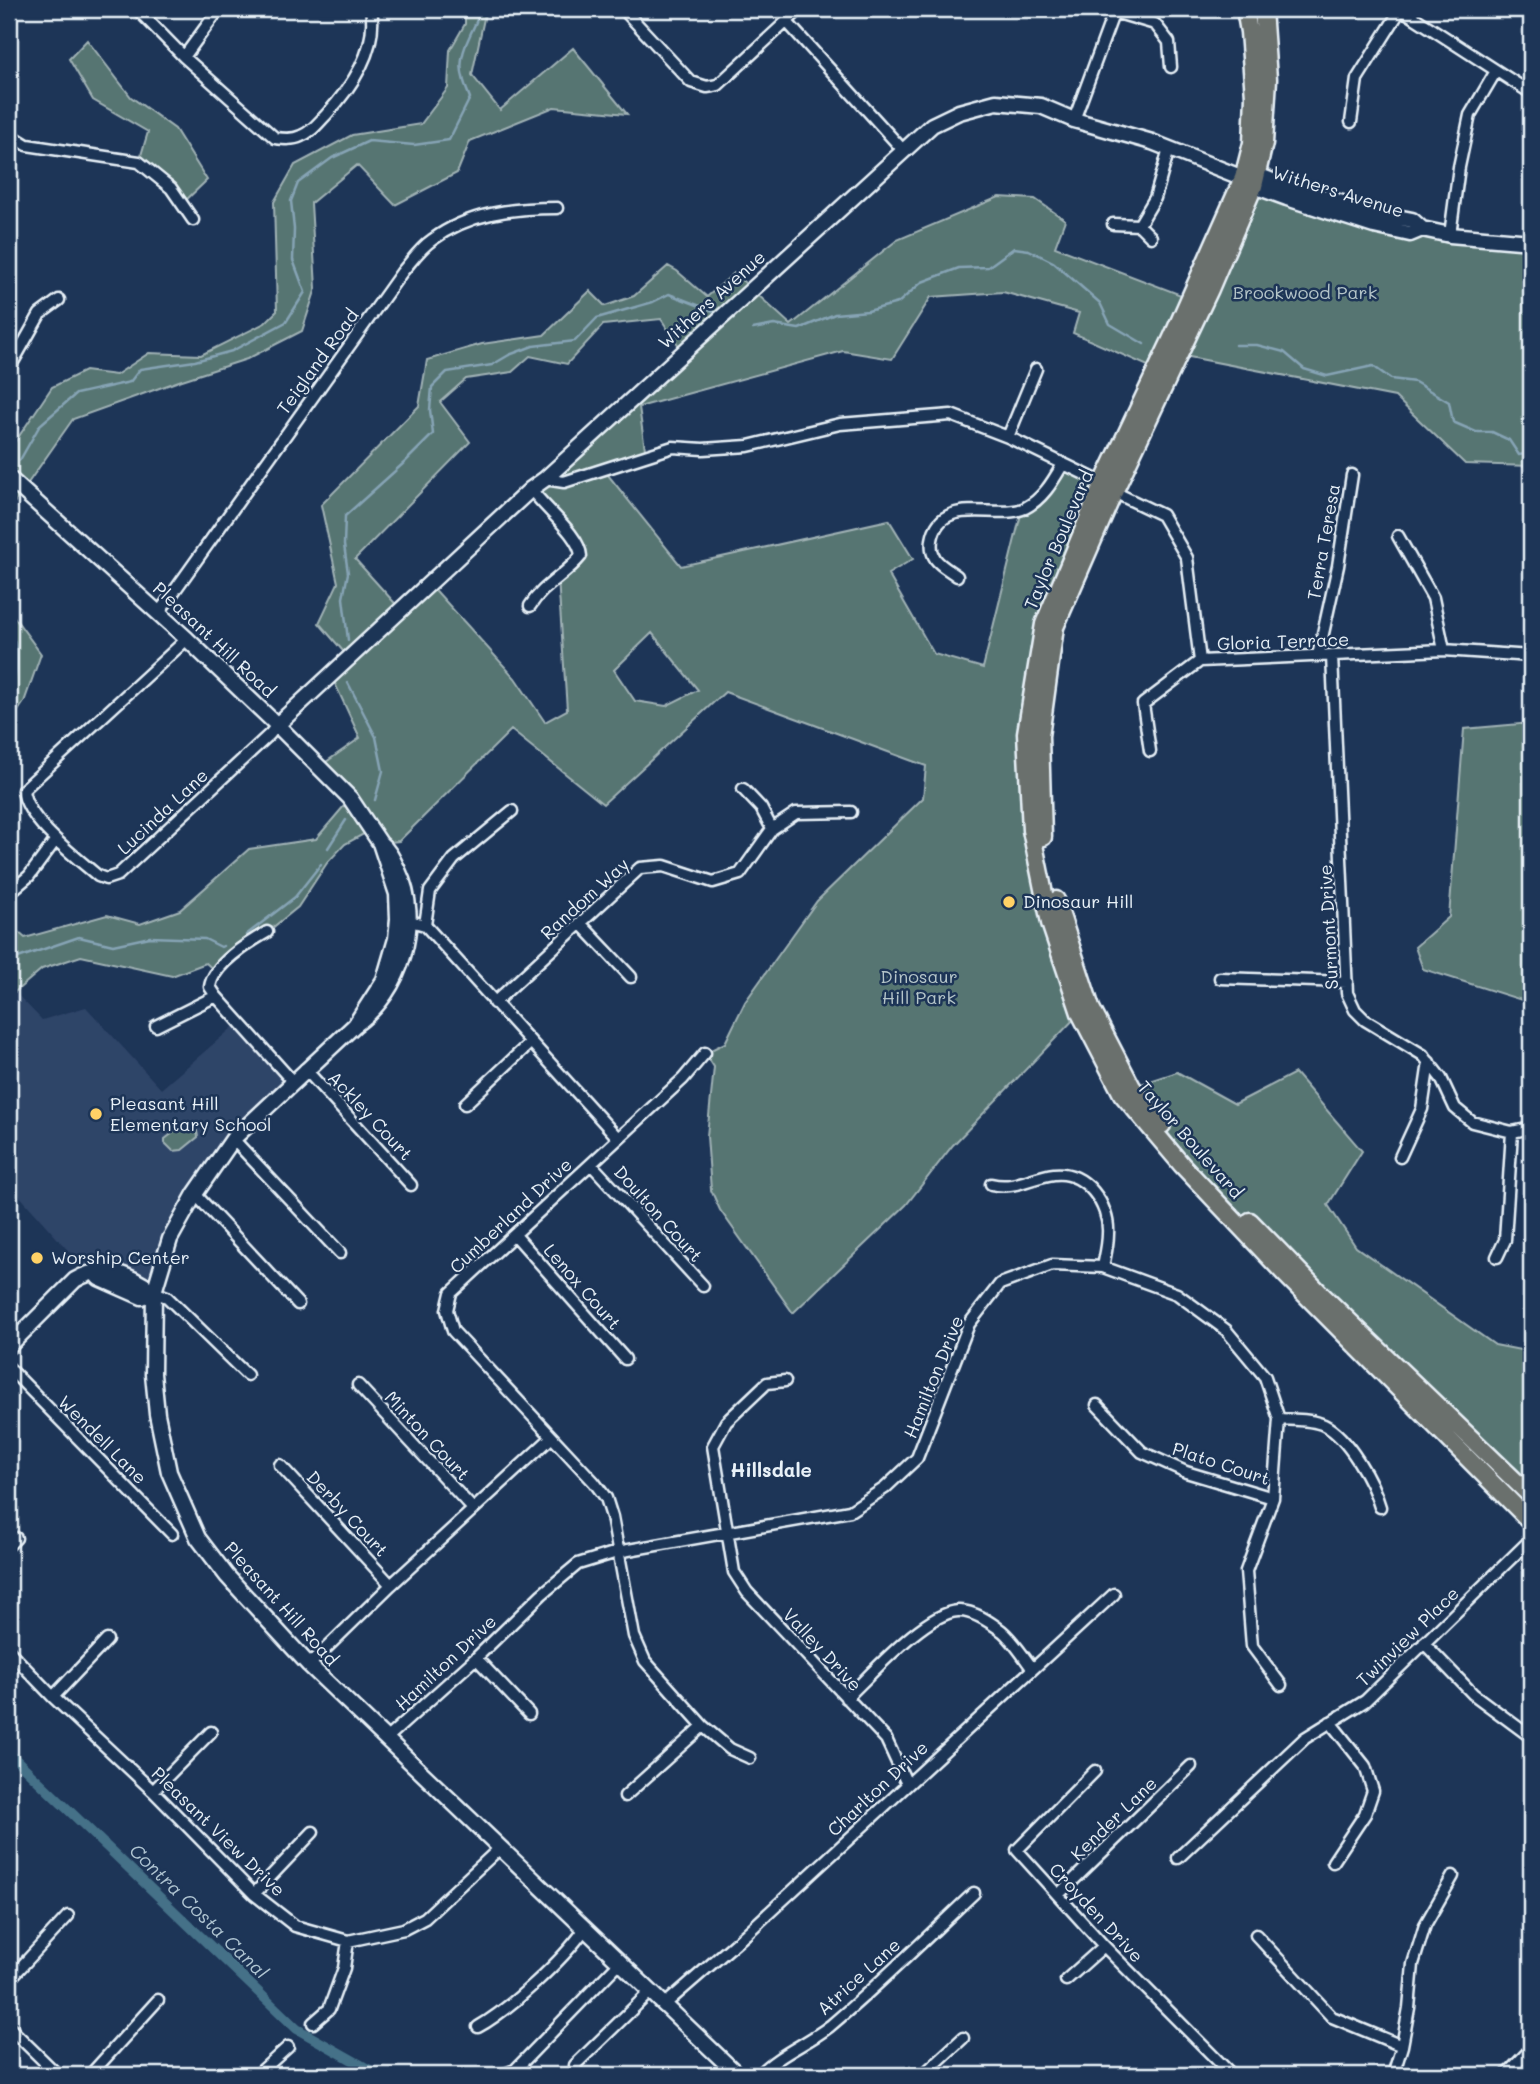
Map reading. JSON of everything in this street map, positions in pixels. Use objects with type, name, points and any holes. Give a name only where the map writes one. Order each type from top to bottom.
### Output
[{"type":"main road","name":"Taylor Boulevard","points":[[1245,9],[1250,32],[1254,96],[1251,180]]},
{"type":"main road","name":"Taylor Boulevard","points":[[1263,9],[1268,79],[1264,143],[1251,180],[1210,289],[1109,487],[1044,624],[1026,733],[1031,830],[1050,923],[1080,1013],[1122,1094],[1182,1165],[1284,1273],[1531,1522]]},
{"type":"main road","name":"Taylor Boulevard","points":[[1109,487],[1055,627],[1040,736],[1041,827],[1059,914],[1091,1008],[1132,1087],[1191,1162],[1322,1295],[1531,1496]]},
{"type":"street","points":[[137,9],[184,57],[275,138],[299,138],[310,132],[334,106],[360,70],[374,22],[371,9]]},
{"type":"street","points":[[184,57],[219,9]]},
{"type":"street","points":[[622,9],[691,82],[706,87],[718,85],[800,9]]},
{"type":"street","points":[[1351,122],[1357,79],[1401,9],[1531,93]]},
{"type":"street","points":[[1074,120],[1111,10],[1155,24],[1169,43],[1171,67]]},
{"type":"street","points":[[787,22],[904,150]]},
{"type":"street","points":[[1450,235],[1459,167],[1470,115],[1496,71]]},
{"type":"street","name":"Withers Avenue","points":[[276,725],[904,150],[932,125],[958,112],[996,102],[1041,106],[1074,120],[1169,149],[1374,226],[1410,234],[1422,229],[1450,235],[1531,242]]},
{"type":"street","points":[[9,134],[27,145],[139,162],[171,188],[192,220]]},
{"type":"street","points":[[1139,225],[1155,198],[1169,149]]},
{"type":"street","name":"Teigland Road","points":[[158,614],[402,272],[430,241],[461,221],[525,208],[557,208]]},
{"type":"street","points":[[1112,223],[1139,225],[1151,237]]},
{"type":"street","points":[[9,369],[40,314],[59,300]]},
{"type":"street","points":[[1008,437],[1036,369]]},
{"type":"street","name":"Gloria Terrace","points":[[545,479],[564,482],[673,447],[703,449],[748,446],[840,424],[951,415],[1008,437],[1162,515],[1186,558],[1200,661],[1444,650],[1531,656]]},
{"type":"street","points":[[957,576],[936,560],[931,550],[934,530],[940,521],[963,512],[1022,510],[1047,490],[1063,464]]},
{"type":"street","name":"Terra Teresa","points":[[1318,656],[1338,566],[1352,474]]},
{"type":"street","name":"Pleasant Hill Road","points":[[9,478],[187,639],[350,798],[380,843],[404,919],[384,980],[355,1025],[233,1139],[195,1194],[170,1239],[154,1292],[153,1374],[157,1413],[169,1472],[198,1538],[227,1576],[309,1665],[738,2075]]},
{"type":"street","points":[[530,606],[539,592],[573,566],[581,556],[580,548],[572,536],[531,489]]},
{"type":"street","points":[[1398,536],[1433,598],[1444,650]]},
{"type":"street","name":"Lucinda Lane","points":[[187,639],[23,790],[24,799],[55,841],[98,876],[106,879],[118,875],[270,734],[276,725]]},
{"type":"street","name":"Surmont Drive","points":[[1332,656],[1347,993],[1355,1010],[1365,1020],[1423,1055],[1441,1078],[1455,1108],[1472,1122],[1512,1132],[1531,1128]]},
{"type":"street","points":[[1150,751],[1143,704],[1200,661]]},
{"type":"street","points":[[743,789],[761,808],[772,829]]},
{"type":"street","points":[[425,925],[430,891],[454,859],[512,811]]},
{"type":"street","name":"Random Way","points":[[494,1003],[640,868],[664,866],[713,882],[740,874],[772,829],[796,813],[851,812]]},
{"type":"street","points":[[9,893],[29,876],[55,841]]},
{"type":"street","points":[[404,919],[425,925],[618,1138]]},
{"type":"street","points":[[580,923],[631,977]]},
{"type":"street","points":[[267,932],[237,950],[211,980],[210,987],[293,1082]]},
{"type":"street","points":[[1220,978],[1348,982]]},
{"type":"street","points":[[156,1026],[216,996]]},
{"type":"street","points":[[465,1104],[531,1042]]},
{"type":"street","name":"Cumberland Drive","points":[[705,1053],[683,1079],[451,1293],[447,1310],[453,1331],[594,1482],[606,1499],[612,1517],[634,1636],[645,1661],[703,1726],[730,1749],[750,1758]]},
{"type":"street","points":[[1400,1157],[1422,1109],[1429,1062]]},
{"type":"street","name":"Ackley Court","points":[[305,1069],[411,1185]]},
{"type":"street","points":[[1497,1257],[1506,1240],[1512,1132]]},
{"type":"street","points":[[233,1139],[340,1253]]},
{"type":"street","name":"Doulton Court","points":[[591,1164],[703,1286]]},
{"type":"street","points":[[991,1184],[1005,1187],[1055,1174],[1075,1176],[1094,1190],[1105,1214],[1109,1232],[1103,1266]]},
{"type":"street","points":[[195,1194],[298,1304]]},
{"type":"street","name":"Lenox Court","points":[[515,1235],[625,1359]]},
{"type":"street","name":"Hamilton Drive","points":[[387,1738],[578,1564],[617,1552],[850,1511],[885,1488],[917,1458],[969,1324],[1000,1284],[1052,1265],[1103,1266],[1177,1294],[1226,1330],[1265,1377],[1279,1419],[1273,1498],[1246,1571],[1252,1646],[1281,1685]]},
{"type":"street","points":[[9,1346],[75,1280],[94,1272],[99,1278],[142,1297],[154,1292],[167,1297],[247,1375]]},
{"type":"street","name":"Wendell Lane","points":[[9,1368],[172,1534]]},
{"type":"street","name":"Valley Drive","points":[[785,1381],[767,1383],[726,1422],[713,1446],[734,1572],[747,1592],[886,1739],[906,1784]]},
{"type":"street","name":"Minton Court","points":[[358,1385],[473,1509]]},
{"type":"street","name":"Plato Court","points":[[1097,1405],[1142,1452],[1186,1472],[1273,1498]]},
{"type":"street","points":[[1279,1419],[1323,1424],[1349,1447],[1375,1489],[1380,1507]]},
{"type":"street","points":[[309,1665],[390,1585],[552,1437]]},
{"type":"street","name":"Derby Court","points":[[280,1465],[390,1585]]},
{"type":"street","name":"Twinview Place","points":[[1178,1858],[1305,1738],[1365,1701],[1528,1542]]},
{"type":"street","name":"Charlton Drive","points":[[663,2006],[746,1934],[1114,1594]]},
{"type":"street","points":[[846,1698],[920,1629],[941,1614],[961,1610],[976,1615],[1003,1632],[1032,1668]]},
{"type":"street","points":[[52,1697],[107,1640]]},
{"type":"street","points":[[1424,1643],[1473,1694],[1530,1732]]},
{"type":"street","name":"Pleasant View Drive","points":[[9,1651],[52,1697],[153,1791],[254,1894],[295,1926],[348,1941],[404,1929],[425,1918],[501,1847]]},
{"type":"street","points":[[476,1658],[529,1714]]},
{"type":"street","points":[[1330,1722],[1365,1766],[1373,1791],[1355,1832],[1333,1862]]},
{"type":"street","points":[[625,1796],[703,1726]]},
{"type":"street","points":[[153,1791],[211,1732]]},
{"type":"street","name":"Kender Lane","points":[[1058,1895],[1191,1766]]},
{"type":"street","name":"Croyden Drive","points":[[1095,1771],[1017,1850],[1104,1946],[1231,2075]]},
{"type":"street","points":[[254,1894],[313,1832]]},
{"type":"street","points":[[1393,2075],[1402,2046],[1416,1951],[1424,1925],[1453,1876]]},
{"type":"street","name":"Atrice Lane","points":[[759,2075],[771,2063],[812,2040],[855,2005],[974,1893]]},
{"type":"street","points":[[9,1980],[68,1916]]},
{"type":"street","points":[[478,2027],[494,2018],[572,1948],[584,1930]]},
{"type":"street","points":[[1256,1935],[1332,2017],[1402,2046]]},
{"type":"street","points":[[313,2023],[330,2009],[344,1968],[348,1941]]},
{"type":"street","points":[[1066,1980],[1104,1946]]},
{"type":"street","points":[[502,2075],[515,2070],[619,1963]]},
{"type":"street","points":[[577,2075],[575,2065],[650,1992]]},
{"type":"street","points":[[90,2075],[158,2000]]},
{"type":"street","points":[[9,2028],[58,2075]]},
{"type":"street","points":[[923,2075],[963,2038]]},
{"type":"street","points":[[257,2075],[288,2047]]},
{"type":"street","points":[[1506,2075],[1531,2049]]},
{"type":"shaded area","name":"Pleasant Hill Elementary School","points":[[9,986],[42,1020],[86,1007],[161,1089],[239,1022],[290,1083],[195,1194],[154,1292],[88,1273],[9,1184]]},
{"type":"green space","points":[[465,9],[486,9],[472,75],[500,110],[573,48],[627,114],[554,107],[470,141],[457,173],[395,205],[357,165],[311,203],[316,288],[302,331],[247,359],[73,419],[9,510],[9,451],[52,387],[85,371],[116,375],[149,353],[201,355],[265,323],[277,311],[274,202],[295,165],[352,135],[421,124],[448,88],[450,50],[465,24]]},
{"type":"green space","points":[[87,40],[131,97],[175,129],[207,180],[183,203],[139,162],[148,132],[93,100],[69,59]]},
{"type":"green space","name":"Brookwood Park","points":[[1254,186],[1374,226],[1531,242],[1531,466],[1465,464],[1395,397],[1179,355]]},
{"type":"green space","name":"Dinosaur Hill Park","points":[[999,197],[1035,199],[1065,220],[1055,247],[1189,298],[1157,370],[1073,333],[1079,313],[1003,292],[931,297],[892,359],[843,351],[639,407],[646,456],[604,470],[681,566],[889,520],[913,559],[888,574],[934,654],[983,668],[1022,510],[1035,502],[1063,464],[1103,483],[1044,624],[1031,830],[1080,1013],[953,1145],[906,1205],[793,1313],[720,1210],[711,1190],[707,1136],[714,1067],[705,1053],[725,1043],[745,1002],[817,901],[923,798],[926,766],[725,692],[603,804],[511,730],[399,841],[380,843],[371,830],[345,844],[327,863],[298,907],[217,973],[206,963],[172,976],[81,956],[42,969],[15,992],[9,986],[9,924],[25,938],[107,915],[140,924],[180,910],[249,849],[316,839],[350,799],[319,767],[360,738],[331,675],[349,658],[319,623],[338,583],[321,505],[419,406],[427,360],[482,344],[544,335],[590,291],[605,306],[634,296],[668,266],[707,297],[734,273],[791,325],[897,240]],"holes":[[[661,319],[683,352],[531,489],[580,548],[573,566],[558,578],[567,710],[545,722],[515,678],[429,583],[401,610],[355,559],[470,442],[440,402],[466,379],[512,372],[530,356],[567,364],[603,325]],[[652,633],[698,690],[666,706],[635,701],[614,670]]]},
{"type":"green space","points":[[9,610],[41,654],[24,702],[9,724]]},
{"type":"green space","points":[[1531,723],[1531,1003],[1423,969],[1415,947],[1449,917],[1464,729]]},
{"type":"green space","points":[[1177,1072],[1235,1104],[1295,1073],[1362,1151],[1328,1205],[1356,1247],[1495,1345],[1531,1352],[1531,1496],[1322,1295],[1191,1162],[1132,1087]]},
{"type":"green space","points":[[186,1123],[197,1131],[198,1137],[182,1150],[173,1151],[165,1143],[165,1139]]},
{"type":"waterway","points":[[20,460],[40,425],[76,394],[130,382],[140,369],[195,361],[232,351],[286,322],[305,292],[293,260],[291,201],[298,183],[332,158],[369,141],[414,145],[449,140],[470,98],[461,66],[479,9]]},
{"type":"waterway","points":[[753,329],[774,325],[799,329],[835,314],[868,311],[898,303],[922,282],[959,268],[988,267],[1014,248],[1029,250],[1053,262],[1100,303],[1110,324],[1144,344]]},
{"type":"waterway","points":[[348,640],[343,598],[348,573],[344,545],[345,516],[433,434],[430,410],[432,387],[447,372],[492,365],[533,346],[575,341],[597,318],[653,302],[669,294],[713,311]]},
{"type":"waterway","points":[[1235,345],[1257,345],[1284,352],[1304,369],[1327,376],[1373,366],[1391,379],[1415,382],[1449,402],[1453,422],[1476,432],[1492,432],[1509,440],[1519,455],[1531,453]]},
{"type":"waterway","points":[[9,629],[17,653],[9,696]]},
{"type":"waterway","points":[[348,683],[376,737],[383,771],[375,800]]},
{"type":"waterway","points":[[328,848],[346,820]]},
{"type":"waterway","points":[[246,935],[295,897],[321,864]]},
{"type":"waterway","points":[[9,950],[18,958],[79,937],[113,945],[150,937],[205,939],[223,946]]},
{"type":"waterway","name":"Contra Costa Canal","points":[[9,1753],[297,2029],[379,2075]]},
{"type":"place","name":"Dinosaur Hill","points":[[1009,902]]},
{"type":"place","name":"Pleasant Hill Elementary School","points":[[96,1114]]},
{"type":"place","name":"Worship Center","points":[[37,1258]]},
{"type":"district","name":"Hillsdale","points":[[771,1470]]}]
